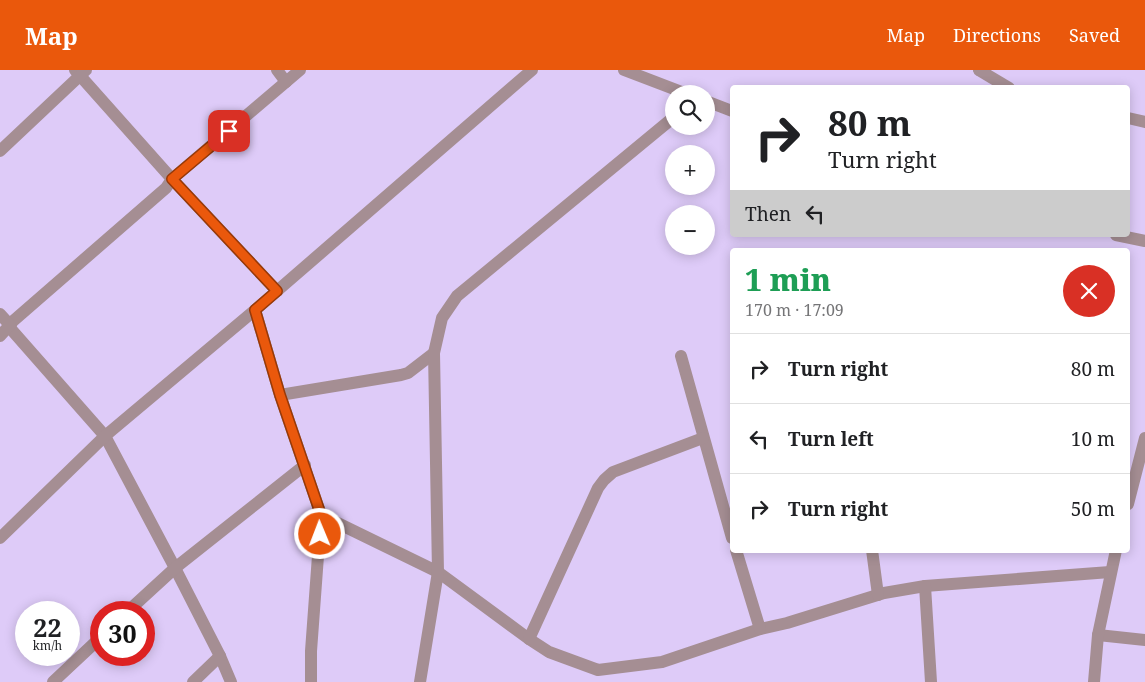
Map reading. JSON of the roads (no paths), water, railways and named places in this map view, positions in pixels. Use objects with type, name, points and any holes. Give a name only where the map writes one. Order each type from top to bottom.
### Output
[{"type":"street","points":[[277,70],[286,82]]},
{"type":"street","points":[[0,336],[10,325],[166,188],[172,179],[300,70]]},
{"type":"street","points":[[0,538],[105,436],[255,310],[532,70]]},
{"type":"street","points":[[624,70],[665,86]]},
{"type":"street","points":[[979,70],[1005,85]]},
{"type":"street","points":[[0,151],[81,72],[172,179],[277,291]]},
{"type":"street","points":[[715,104],[730,110]]},
{"type":"street","points":[[1130,118],[1145,122]]},
{"type":"street","points":[[420,682],[438,572],[434,353],[442,318],[457,296],[665,125]]},
{"type":"street","points":[[1126,237],[1145,241]]},
{"type":"street","points":[[255,310],[280,395],[321,515],[311,651],[315,680]]},
{"type":"street","points":[[0,314],[105,436],[220,656],[230,682]]},
{"type":"street","points":[[280,395],[402,375],[408,373],[434,353]]},
{"type":"street","points":[[680,356],[730,531]]},
{"type":"street","points":[[529,639],[598,488],[604,480],[613,472],[703,438]]},
{"type":"street","points":[[1130,498],[1142,462],[1145,438]]},
{"type":"street","points":[[139,601],[175,568],[305,465]]},
{"type":"street","points":[[321,515],[438,572],[529,639],[550,652],[598,670],[662,662],[760,629],[787,623],[878,595],[925,586],[1110,572]]},
{"type":"street","points":[[737,553],[760,629]]},
{"type":"street","points":[[872,553],[878,595]]},
{"type":"street","points":[[1094,682],[1098,635],[1115,553]]},
{"type":"street","points":[[925,586],[931,682]]},
{"type":"street","points":[[1098,635],[1145,640]]},
{"type":"street","points":[[53,682],[90,647]]},
{"type":"street","points":[[193,682],[220,656]]}]
